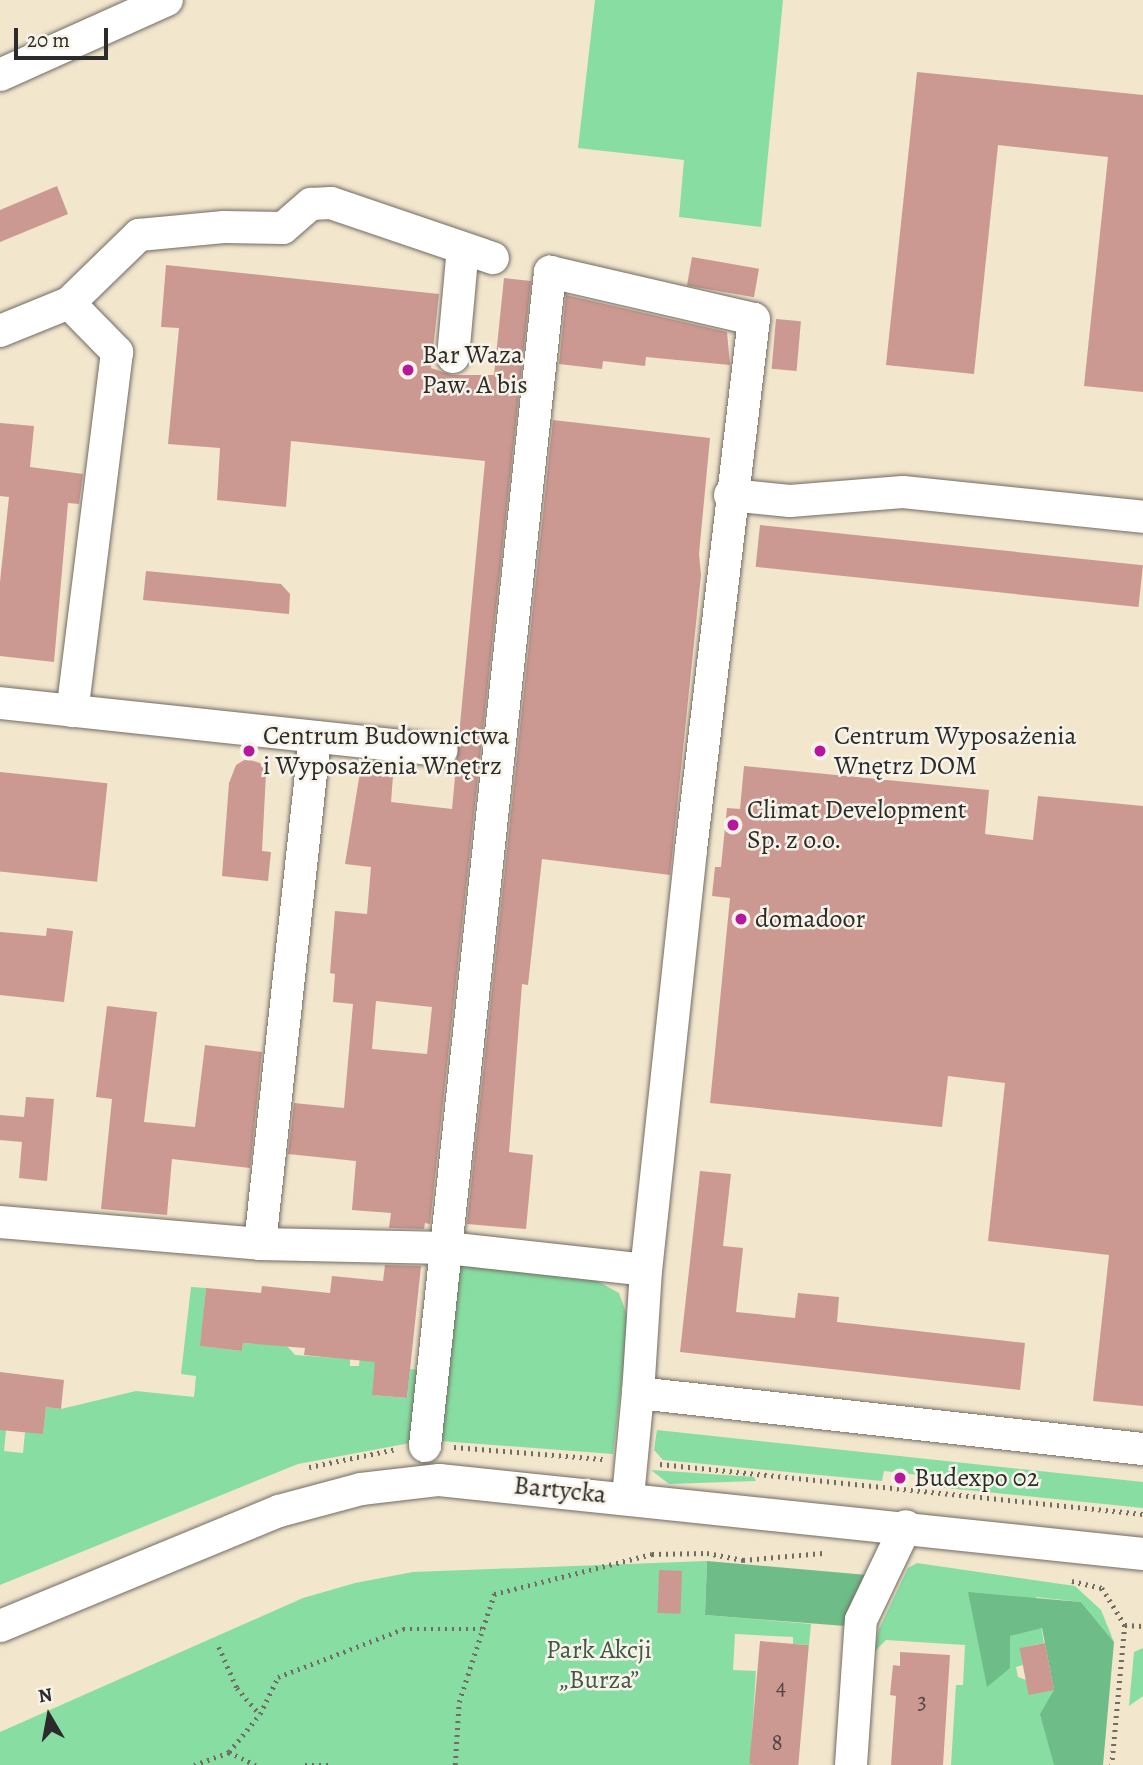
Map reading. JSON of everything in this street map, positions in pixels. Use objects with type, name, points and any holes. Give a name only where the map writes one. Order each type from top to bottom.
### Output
[{"type":"street","points":[[0,75],[167,0]]},
{"type":"street","points":[[0,331],[69,303],[139,235],[224,227],[283,228],[311,204],[331,203],[493,258]]},
{"type":"street","points":[[453,356],[463,248]]},
{"type":"street","points":[[425,1446],[550,272],[754,319],[730,495],[646,1270],[628,1496]]},
{"type":"street","points":[[69,303],[117,352],[72,711]]},
{"type":"street","points":[[730,495],[790,501],[903,492],[1143,517]]},
{"type":"street","points":[[0,703],[442,750]]},
{"type":"street","points":[[260,1244],[315,737]]},
{"type":"street","points":[[0,1222],[260,1244],[447,1248],[646,1270]]},
{"type":"street","points":[[638,1393],[1143,1449]]},
{"type":"street","name":"Bartycka","points":[[0,1626],[279,1511],[361,1489],[439,1480],[628,1496],[1143,1554]]},
{"type":"street","points":[[851,1765],[862,1620],[906,1526]]},
{"type":"path","points":[[1111,1510],[1143,1514]]},
{"type":"path","points":[[455,1765],[459,1702],[494,1594],[653,1554],[708,1553],[743,1560],[818,1556],[827,1551]]},
{"type":"path","points":[[1102,1588],[1125,1625],[1112,1765]]},
{"type":"path","points":[[1125,1625],[1143,1626]]},
{"type":"path","points":[[194,1765],[229,1752],[260,1714],[278,1677],[321,1658],[403,1629],[481,1629]]},
{"type":"path","points":[[219,1647],[237,1688],[260,1714]]},
{"type":"path","points":[[229,1752],[256,1765]]},
{"type":"path","points":[[305,1765],[331,1765]]},
{"type":"green space","points":[[595,0],[783,0],[761,227],[679,217],[684,160],[578,148]]},
{"type":"green space","points":[[459,1264],[590,1277],[619,1293],[629,1321],[613,1454],[440,1441]]},
{"type":"green space","points":[[367,1280],[383,1282],[373,1395],[407,1398],[410,1369],[418,1370],[410,1443],[298,1464],[0,1585],[0,1430],[6,1430],[4,1451],[23,1453],[25,1432],[43,1433],[46,1407],[61,1409],[136,1391],[194,1397],[196,1376],[181,1374],[191,1287],[206,1288],[201,1346],[242,1351],[243,1343],[287,1346],[295,1355],[350,1359],[350,1366],[359,1366]]},
{"type":"green space","points":[[657,1430],[1143,1482],[1143,1508],[936,1487],[936,1479],[928,1476],[884,1471],[882,1481],[663,1460],[654,1450]]},
{"type":"green space","points":[[651,1470],[754,1477],[756,1481],[669,1484]]},
{"type":"green space","name":"Park Akcji „Burza”","points":[[707,1561],[705,1615],[811,1624],[809,1645],[793,1644],[793,1637],[735,1634],[733,1670],[756,1671],[750,1765],[0,1765],[0,1732],[303,1598],[355,1583],[413,1572]]},
{"type":"green space","points":[[707,1561],[867,1575],[845,1626],[705,1615]]},
{"type":"green space","points":[[917,1563],[1075,1586],[1101,1610],[1114,1642],[1081,1602],[1036,1597],[1044,1643],[1020,1648],[1023,1665],[1016,1667],[1018,1677],[1054,1690],[1069,1765],[951,1765],[956,1685],[963,1685],[965,1645],[886,1640],[874,1652],[879,1629],[908,1568]]},
{"type":"green space","points":[[968,1592],[1081,1602],[1114,1642],[1103,1765],[1054,1765],[1040,1714],[1054,1690],[1042,1628],[1010,1636],[1010,1668],[987,1687]]},
{"type":"green space","points":[[1143,1648],[1143,1696],[1129,1706],[1134,1652]]},
{"type":"building","points":[[917,72],[1143,95],[1143,392],[1084,386],[1108,157],[998,145],[974,374],[886,365]]},
{"type":"building","points":[[57,186],[68,214],[0,242],[0,210]]},
{"type":"building","points":[[692,257],[759,269],[754,297],[687,286]]},
{"type":"building","points":[[166,265],[439,294],[431,368],[452,375],[494,375],[504,278],[531,281],[430,1224],[425,1223],[424,1229],[389,1228],[391,1213],[352,1210],[356,1161],[288,1154],[294,1103],[344,1108],[353,1004],[333,1002],[335,974],[330,973],[335,911],[367,914],[371,867],[345,864],[362,760],[394,763],[391,802],[452,809],[485,461],[291,441],[286,507],[217,500],[220,448],[168,444],[179,328],[161,327]],"holes":[[[376,1001],[432,1007],[427,1054],[372,1049]]]},
{"type":"building","points":[[566,295],[727,332],[730,365],[646,357],[645,366],[603,361],[602,369],[559,364]]},
{"type":"building","points":[[776,319],[801,321],[797,371],[772,369]]},
{"type":"building","points":[[553,420],[710,438],[699,554],[701,575],[670,875],[542,859],[528,985],[522,984],[509,1152],[533,1155],[526,1229],[467,1224]]},
{"type":"building","points":[[0,423],[34,426],[30,467],[83,474],[79,504],[68,503],[54,662],[0,656],[0,582],[9,497],[0,496]]},
{"type":"building","points":[[760,525],[1143,565],[1139,607],[756,567]]},
{"type":"building","points":[[146,571],[281,584],[290,594],[289,614],[143,600]]},
{"type":"building","points":[[246,759],[260,763],[266,773],[262,851],[271,852],[268,881],[222,876],[229,783],[236,765]]},
{"type":"building","points":[[744,766],[989,790],[985,834],[1033,840],[1038,796],[1143,806],[1143,1406],[1093,1401],[1109,1255],[988,1241],[1005,1083],[948,1076],[942,1127],[710,1103],[730,898],[712,896],[715,867],[721,867],[727,808],[740,809]]},
{"type":"building","points":[[0,772],[107,783],[97,882],[0,872]]},
{"type":"building","points":[[47,928],[73,931],[64,1002],[0,995],[0,932],[46,936]]},
{"type":"building","points":[[107,1006],[157,1012],[144,1122],[195,1127],[205,1045],[262,1052],[250,1168],[172,1159],[167,1215],[101,1209],[112,1099],[96,1097]]},
{"type":"building","points":[[26,1097],[54,1099],[47,1181],[19,1178],[22,1142],[0,1140],[0,1115],[24,1117]]},
{"type":"building","points":[[700,1171],[731,1174],[723,1246],[743,1248],[736,1312],[795,1318],[798,1293],[839,1297],[837,1322],[1025,1343],[1020,1390],[680,1352]]},
{"type":"building","points":[[385,1265],[421,1266],[407,1398],[372,1395],[375,1362],[304,1355],[305,1348],[243,1343],[242,1351],[200,1346],[206,1288],[261,1293],[262,1286],[330,1293],[332,1276],[383,1281]]},
{"type":"building","points":[[0,1372],[64,1380],[61,1409],[46,1407],[43,1434],[0,1430]]},
{"type":"building","points":[[659,1570],[682,1571],[680,1614],[657,1613]]},
{"type":"building","points":[[760,1641],[809,1645],[798,1765],[749,1765]]},
{"type":"building","points":[[1045,1643],[1054,1690],[1029,1695],[1019,1648]]},
{"type":"building","points":[[900,1652],[950,1655],[943,1765],[891,1765],[896,1696],[890,1695],[893,1665],[900,1666]]},
{"type":"place","name":"Bar Waza Paw. A bis","points":[[408,370]]},
{"type":"place","name":"Centrum Budownictwa i Wyposażenia Wnętrz","points":[[249,751]]},
{"type":"place","name":"Centrum Wyposażenia Wnętrz DOM","points":[[820,751]]},
{"type":"place","name":"Climat Development Sp. z o.o.","points":[[733,825]]},
{"type":"place","name":"domadoor","points":[[741,919]]},
{"type":"place","name":"Budexpo 02","points":[[900,1478]]}]
